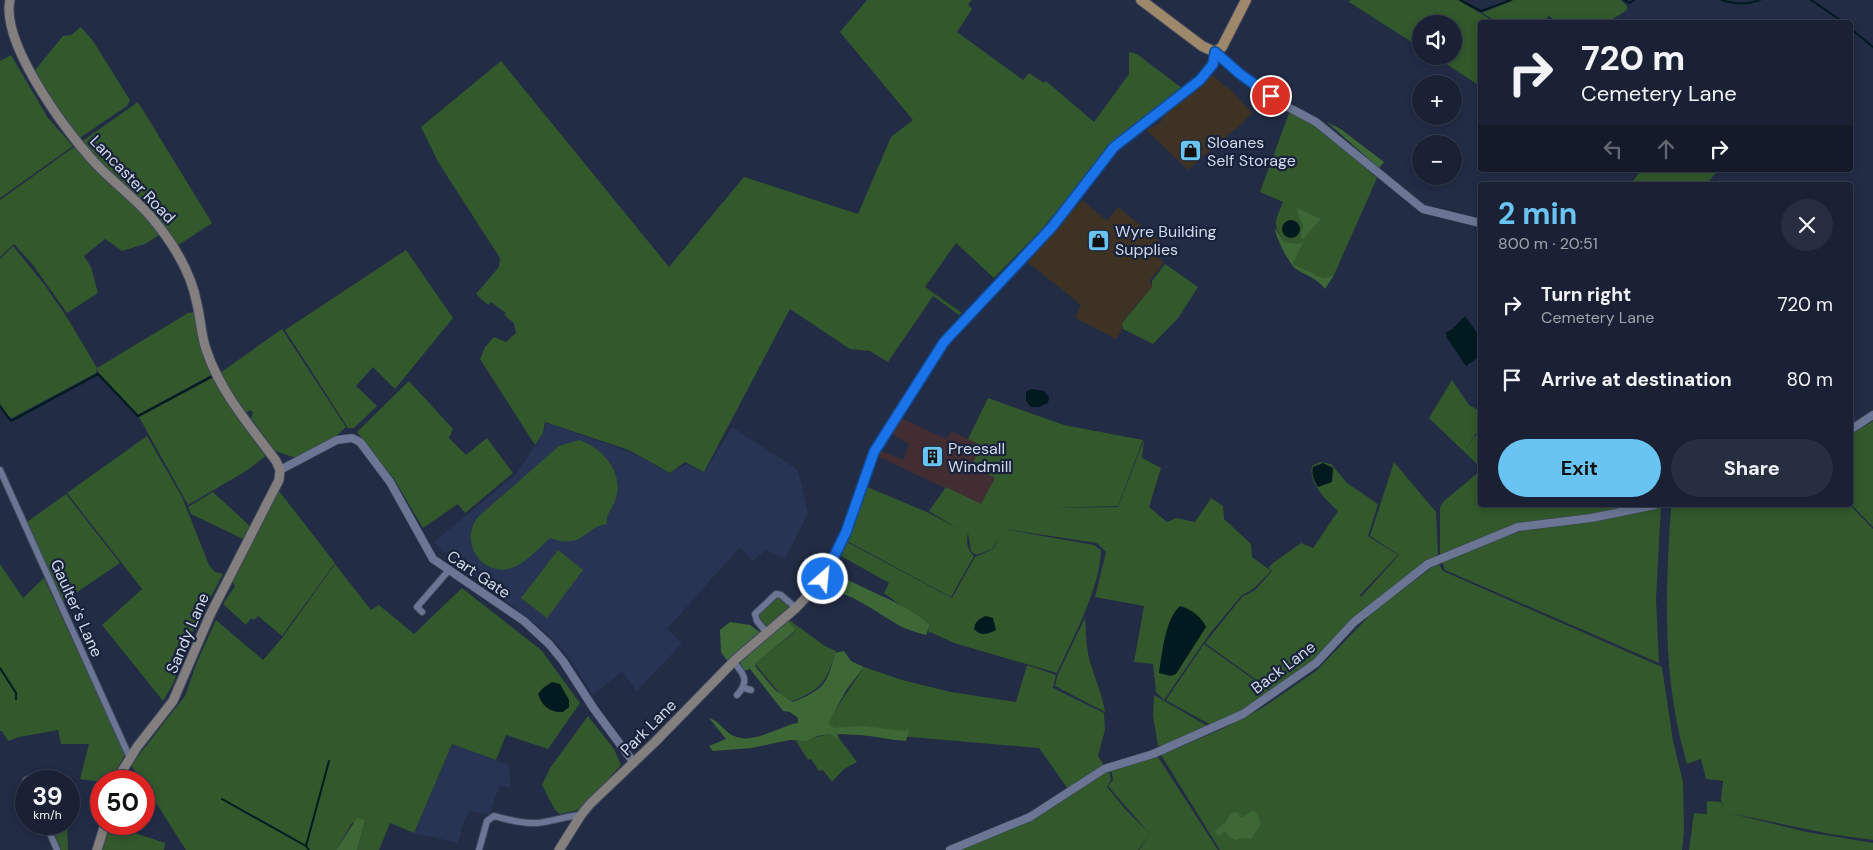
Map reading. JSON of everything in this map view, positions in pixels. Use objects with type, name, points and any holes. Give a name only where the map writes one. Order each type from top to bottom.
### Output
[{"type":"main road","name":"Lancaster Road","points":[[10,0],[7,6],[8,33],[21,65],[52,115],[101,169],[150,216],[169,239],[184,264],[192,283],[207,353],[217,374],[230,398],[276,460],[280,470]]},
{"type":"main road","points":[[1140,0],[1202,46],[1215,52],[1222,46],[1246,0]]},
{"type":"main road","name":"Park Lane","points":[[559,850],[581,815],[733,662],[796,608],[823,579],[846,532],[874,452],[944,342],[1052,227],[1114,147],[1200,80],[1213,64],[1215,52]]},
{"type":"main road","name":"Sandy Lane","points":[[123,770],[173,701],[206,622],[279,480],[280,470]]},
{"type":"main road","points":[[98,850],[102,835]]},
{"type":"street","points":[[1215,52],[1240,74],[1286,106],[1316,122],[1423,209],[1478,223]]},
{"type":"street","points":[[1853,428],[1873,416]]},
{"type":"street","name":"Cart Gate","points":[[280,470],[337,440],[352,438],[360,442],[390,482],[433,559],[524,622],[549,644],[563,661],[594,709],[634,763]]},
{"type":"street","name":"Gaulter's Lane","points":[[0,470],[130,758]]},
{"type":"street","name":"Back Lane","points":[[950,850],[1030,818],[1104,769],[1153,754],[1244,714],[1316,663],[1354,622],[1428,564],[1518,527],[1591,518],[1644,507]]},
{"type":"street","points":[[422,612],[417,607],[450,570]]},
{"type":"street","points":[[767,633],[757,621],[755,614],[776,594],[781,595],[796,608]]},
{"type":"street","points":[[733,662],[743,674],[744,688],[737,695]]},
{"type":"street","points":[[744,688],[751,690]]},
{"type":"street","points":[[479,850],[487,821],[494,816],[516,822],[538,823],[566,816],[581,815]]},
{"type":"street","points":[[51,835],[57,850]]},
{"type":"shaded area","points":[[1209,73],[1231,90],[1252,113],[1188,170],[1146,130],[1160,123],[1165,113]]},
{"type":"shaded area","points":[[1082,200],[1107,221],[1118,207],[1162,243],[1155,254],[1164,263],[1150,280],[1152,287],[1122,322],[1122,330],[1116,339],[1075,318],[1081,305],[1025,260]]},
{"type":"shaded area","points":[[1287,220],[1295,220],[1300,225],[1298,236],[1287,238],[1282,233],[1282,225]]},
{"type":"shaded area","points":[[1465,316],[1478,334],[1478,357],[1466,366],[1447,338],[1446,332],[1451,330]]},
{"type":"shaded area","points":[[1031,389],[1044,391],[1049,397],[1048,403],[1039,407],[1031,407],[1026,401],[1026,392]]},
{"type":"shaded area","points":[[899,417],[946,439],[952,431],[981,445],[977,455],[995,478],[981,505],[877,456],[882,451],[903,460],[909,444],[892,434]]},
{"type":"shaded area","points":[[547,423],[630,452],[670,473],[686,464],[704,473],[732,427],[798,470],[808,513],[785,559],[766,550],[753,561],[740,547],[667,629],[682,643],[637,691],[622,672],[593,695],[568,656],[548,634],[434,542],[516,474],[544,432]]},
{"type":"shaded area","points":[[1323,463],[1333,468],[1332,482],[1318,487],[1312,470],[1313,467]]},
{"type":"shaded area","points":[[1180,606],[1196,614],[1206,627],[1176,674],[1171,676],[1159,673],[1168,628],[1171,619]]},
{"type":"shaded area","points":[[986,616],[993,618],[996,630],[982,634],[974,629],[975,624],[979,619]]},
{"type":"shaded area","points":[[552,682],[560,684],[569,700],[569,707],[563,712],[547,708],[538,694]]},
{"type":"shaded area","points":[[452,744],[509,765],[511,788],[499,786],[490,814],[470,810],[464,820],[458,843],[414,833]]},
{"type":"green space","points":[[867,0],[972,0],[968,4],[972,9],[957,32],[1023,80],[1029,73],[1044,83],[1046,81],[1094,122],[1129,74],[1129,52],[1137,54],[1183,89],[1104,154],[1043,228],[994,278],[956,243],[925,287],[962,313],[959,315],[933,296],[888,362],[870,351],[850,349],[790,309],[704,472],[685,462],[670,473],[629,450],[545,422],[543,433],[535,445],[480,359],[485,347],[494,337],[506,342],[516,333],[514,323],[504,315],[506,313],[491,302],[488,305],[476,294],[499,267],[500,258],[438,162],[421,127],[501,61],[669,267],[744,177],[858,214],[891,137],[913,120],[840,32]]},
{"type":"green space","points":[[1350,0],[1458,0],[1492,20],[1478,20],[1478,85],[1448,65],[1462,65],[1462,15],[1412,15],[1412,42],[1349,2]]},
{"type":"green space","points":[[1514,0],[1621,0],[1627,6],[1627,10],[1611,20],[1554,20],[1549,16],[1544,20],[1494,20],[1482,13]]},
{"type":"green space","points":[[81,27],[93,41],[130,100],[127,106],[78,139],[31,75],[63,36],[71,35]]},
{"type":"green space","points":[[11,55],[48,118],[73,146],[0,198],[0,61]]},
{"type":"green space","points":[[138,102],[212,223],[177,246],[157,217],[101,165],[81,142]]},
{"type":"green space","points":[[1289,113],[1316,125],[1377,178],[1334,275],[1323,278],[1293,264],[1299,244],[1284,242],[1276,226],[1283,202],[1260,192]],"holes":[[[1298,215],[1321,219],[1303,240],[1300,236],[1303,226]]]},
{"type":"green space","points":[[1327,122],[1342,130],[1384,162],[1379,168]]},
{"type":"green space","points":[[74,147],[140,209],[161,234],[145,244],[122,251],[105,239],[84,256],[91,267],[98,293],[67,313],[33,265],[14,244],[0,257],[0,200]]},
{"type":"green space","points":[[1640,172],[1716,172],[1708,182],[1632,182]]},
{"type":"green space","points":[[1297,208],[1321,219],[1303,240],[1300,236],[1303,226]]},
{"type":"green space","points":[[1275,228],[1284,242],[1299,244],[1303,242],[1293,264],[1323,278],[1334,275],[1325,289],[1293,266],[1280,244]]},
{"type":"green space","points":[[13,246],[44,284],[68,319],[97,368],[96,373],[12,418],[7,415],[0,404],[0,259]]},
{"type":"green space","points":[[406,250],[453,318],[395,389],[373,367],[356,386],[377,406],[354,428],[348,428],[285,330]]},
{"type":"green space","points":[[1165,264],[1198,287],[1179,317],[1153,344],[1123,329],[1122,323],[1152,287],[1152,281]]},
{"type":"green space","points":[[194,312],[202,353],[211,375],[138,415],[98,372],[97,368],[188,313]]},
{"type":"green space","points":[[282,329],[346,427],[336,436],[296,458],[275,451],[251,418],[253,412],[250,410],[246,413],[220,373]]},
{"type":"green space","points":[[213,377],[267,455],[246,471],[188,505],[139,417]]},
{"type":"green space","points":[[1452,380],[1469,405],[1478,410],[1478,433],[1474,436],[1465,451],[1474,437],[1478,434],[1478,465],[1429,418]]},
{"type":"green space","points":[[409,381],[453,429],[449,438],[466,455],[487,438],[513,473],[465,513],[458,504],[423,528],[394,479],[357,432]]},
{"type":"green space","points":[[988,398],[1064,425],[1143,440],[1118,506],[1047,508],[1118,507],[1144,440],[1142,458],[1161,468],[1149,507],[1167,522],[1176,518],[1195,522],[1211,498],[1223,506],[1224,519],[1251,544],[1252,557],[1271,571],[1253,589],[1241,596],[1208,636],[1164,700],[1156,692],[1153,664],[1134,662],[1144,606],[1095,597],[1106,552],[1097,543],[1004,529],[1094,545],[1101,550],[1100,564],[1091,596],[1057,673],[954,643],[930,632],[928,633],[930,625],[884,593],[889,583],[841,556],[847,542],[952,598],[975,557],[993,549],[1000,536],[992,549],[976,555],[971,551],[968,533],[968,545],[970,551],[974,556],[951,597],[847,541],[865,486],[929,513],[957,528],[929,511],[946,487],[981,504],[995,478],[972,466],[980,445],[968,439]]},
{"type":"green space","points":[[1873,421],[1873,527],[1853,506],[1853,433]]},
{"type":"green space","points":[[147,436],[182,497],[209,565],[215,572],[223,574],[190,636],[173,684],[163,701],[102,625],[142,589],[67,493]]},
{"type":"green space","points":[[579,440],[596,448],[603,455],[609,462],[617,479],[618,489],[616,498],[609,513],[607,524],[593,529],[577,540],[561,541],[550,538],[528,558],[514,567],[503,570],[492,568],[484,563],[472,547],[473,527],[478,517],[559,446]]},
{"type":"green space","points":[[1320,462],[1331,464],[1347,483],[1378,504],[1368,536],[1398,555],[1360,595],[1361,597],[1399,555],[1370,536],[1394,462],[1436,512],[1438,554],[1315,659],[1273,692],[1205,643],[1242,597],[1255,590],[1272,571],[1268,568],[1273,563],[1301,543],[1313,548],[1338,511],[1319,491],[1313,479],[1312,466]]},
{"type":"green space","points":[[1478,473],[1478,507],[1625,507],[1591,516],[1526,524],[1453,552],[1440,554],[1440,507],[1444,501]]},
{"type":"green space","points":[[279,491],[335,563],[282,636],[258,616],[254,620],[251,618],[246,625],[223,604],[235,586],[231,579]]},
{"type":"green space","points":[[213,492],[250,526],[243,539],[191,514],[188,507]]},
{"type":"green space","points":[[66,494],[120,563],[61,603],[27,522]]},
{"type":"green space","points":[[1652,507],[1661,507],[1656,599],[1659,663],[1445,570],[1442,562],[1528,529],[1600,518]]},
{"type":"green space","points":[[1852,507],[1873,529],[1873,840],[1830,834],[1729,813],[1807,832],[1873,843],[1873,850],[1689,850],[1694,813],[1707,814],[1707,801],[1721,802],[1724,811],[1721,799],[1723,781],[1706,779],[1701,759],[1687,764],[1673,701],[1667,637],[1667,572],[1671,508]]},
{"type":"green space","points":[[558,550],[583,570],[547,618],[521,598]]},
{"type":"green space","points":[[0,564],[23,598],[44,578],[125,754],[117,770],[90,770],[90,780],[80,779],[89,744],[61,744],[58,730],[19,737],[8,741],[2,731],[0,731]]},
{"type":"green space","points":[[335,564],[371,610],[379,605],[414,634],[462,588],[541,650],[580,703],[548,749],[506,735],[496,760],[452,744],[414,833],[390,823],[379,850],[357,850],[365,820],[352,823],[336,850],[186,850],[155,801],[155,770],[134,770],[131,765],[185,696],[197,662],[216,620],[263,660],[282,638]]},
{"type":"green space","points":[[1439,564],[1443,571],[1662,667],[1673,741],[1683,782],[1684,831],[1682,850],[1220,850],[1161,755],[1222,729],[1262,708],[1316,671],[1373,612]]},
{"type":"green space","points":[[832,571],[919,616],[930,625],[926,635],[904,628],[853,598],[831,590],[820,589]]},
{"type":"green space","points":[[777,597],[790,607],[766,628],[758,616]]},
{"type":"green space","points":[[1085,618],[1089,658],[1105,712],[1055,686],[1058,674]]},
{"type":"green space","points":[[789,620],[825,646],[836,651],[822,683],[811,692],[793,701],[781,695],[756,665],[757,662],[794,633],[795,628],[786,621]]},
{"type":"green space","points":[[787,621],[795,628],[794,632],[757,662],[755,666],[775,690],[793,702],[812,693],[823,685],[835,653],[844,651],[851,661],[864,667],[847,689],[828,723],[834,728],[862,726],[905,731],[909,729],[906,741],[846,734],[837,734],[839,738],[837,738],[830,734],[817,736],[805,741],[790,740],[751,748],[713,751],[709,746],[726,739],[709,718],[734,736],[742,738],[758,737],[798,723],[798,718],[790,712],[783,711],[750,669],[744,671],[739,660]]},
{"type":"green space","points":[[730,622],[750,625],[761,633],[728,662],[721,652],[720,630]]},
{"type":"green space","points":[[1204,644],[1271,692],[1247,711],[1211,725],[1166,700]]},
{"type":"green space","points":[[1027,665],[1056,675],[1053,688],[1104,713],[1105,730],[1098,756],[1105,767],[1068,789],[1039,748],[910,737],[835,734],[826,724],[864,667],[902,680],[951,692],[1016,702]]},
{"type":"green space","points":[[1154,695],[1209,727],[1163,747],[1158,745],[1153,716]]},
{"type":"green space","points":[[588,716],[614,749],[621,765],[582,809],[560,814],[555,810],[542,785],[550,768]]},
{"type":"green space","points":[[830,734],[839,738],[857,762],[844,769],[832,782],[823,770],[819,771],[811,759],[808,760],[796,741]]},
{"type":"green space","points":[[1158,757],[1218,850],[1139,850],[1150,833],[1138,850],[956,850],[1006,828],[1109,770],[1111,780],[1107,787],[1149,833],[1108,786],[1113,780],[1111,770]]},
{"type":"green space","points":[[1254,810],[1261,824],[1251,839],[1243,838],[1236,840],[1229,837],[1225,831],[1218,836],[1215,831],[1226,822],[1231,813],[1237,812],[1241,818]]},
{"type":"green space","points":[[357,818],[365,820],[357,850],[336,850]]},
{"type":"green space","points":[[55,835],[67,835],[68,850],[61,850]]},
{"type":"green space","points":[[105,835],[141,835],[165,843],[164,850],[102,850]]},
{"type":"waterway","points":[[1460,0],[1481,11],[1511,0]]},
{"type":"waterway","points":[[1624,0],[1630,3],[1634,0]]},
{"type":"waterway","points":[[1721,0],[1740,3],[1760,0]]},
{"type":"waterway","points":[[1811,0],[1840,20]]},
{"type":"waterway","points":[[1853,30],[1873,47]]},
{"type":"waterway","points":[[0,406],[11,421],[98,374],[138,416],[211,377]]},
{"type":"waterway","points":[[0,668],[16,693],[16,699]]},
{"type":"waterway","points":[[309,850],[306,846],[329,761]]},
{"type":"waterway","points":[[222,799],[306,846]]},
{"type":"place","name":"Sloanes Self Storage","points":[[1191,151]]},
{"type":"place","name":"Wyre Building Supplies","points":[[1099,240]]},
{"type":"place","name":"Preesall Windmill","points":[[932,457]]},
{"type":"route","points":[[823,579],[846,532],[874,452],[944,342],[1052,227],[1114,147],[1200,80],[1213,64],[1215,52],[1240,74],[1271,96]]}]
